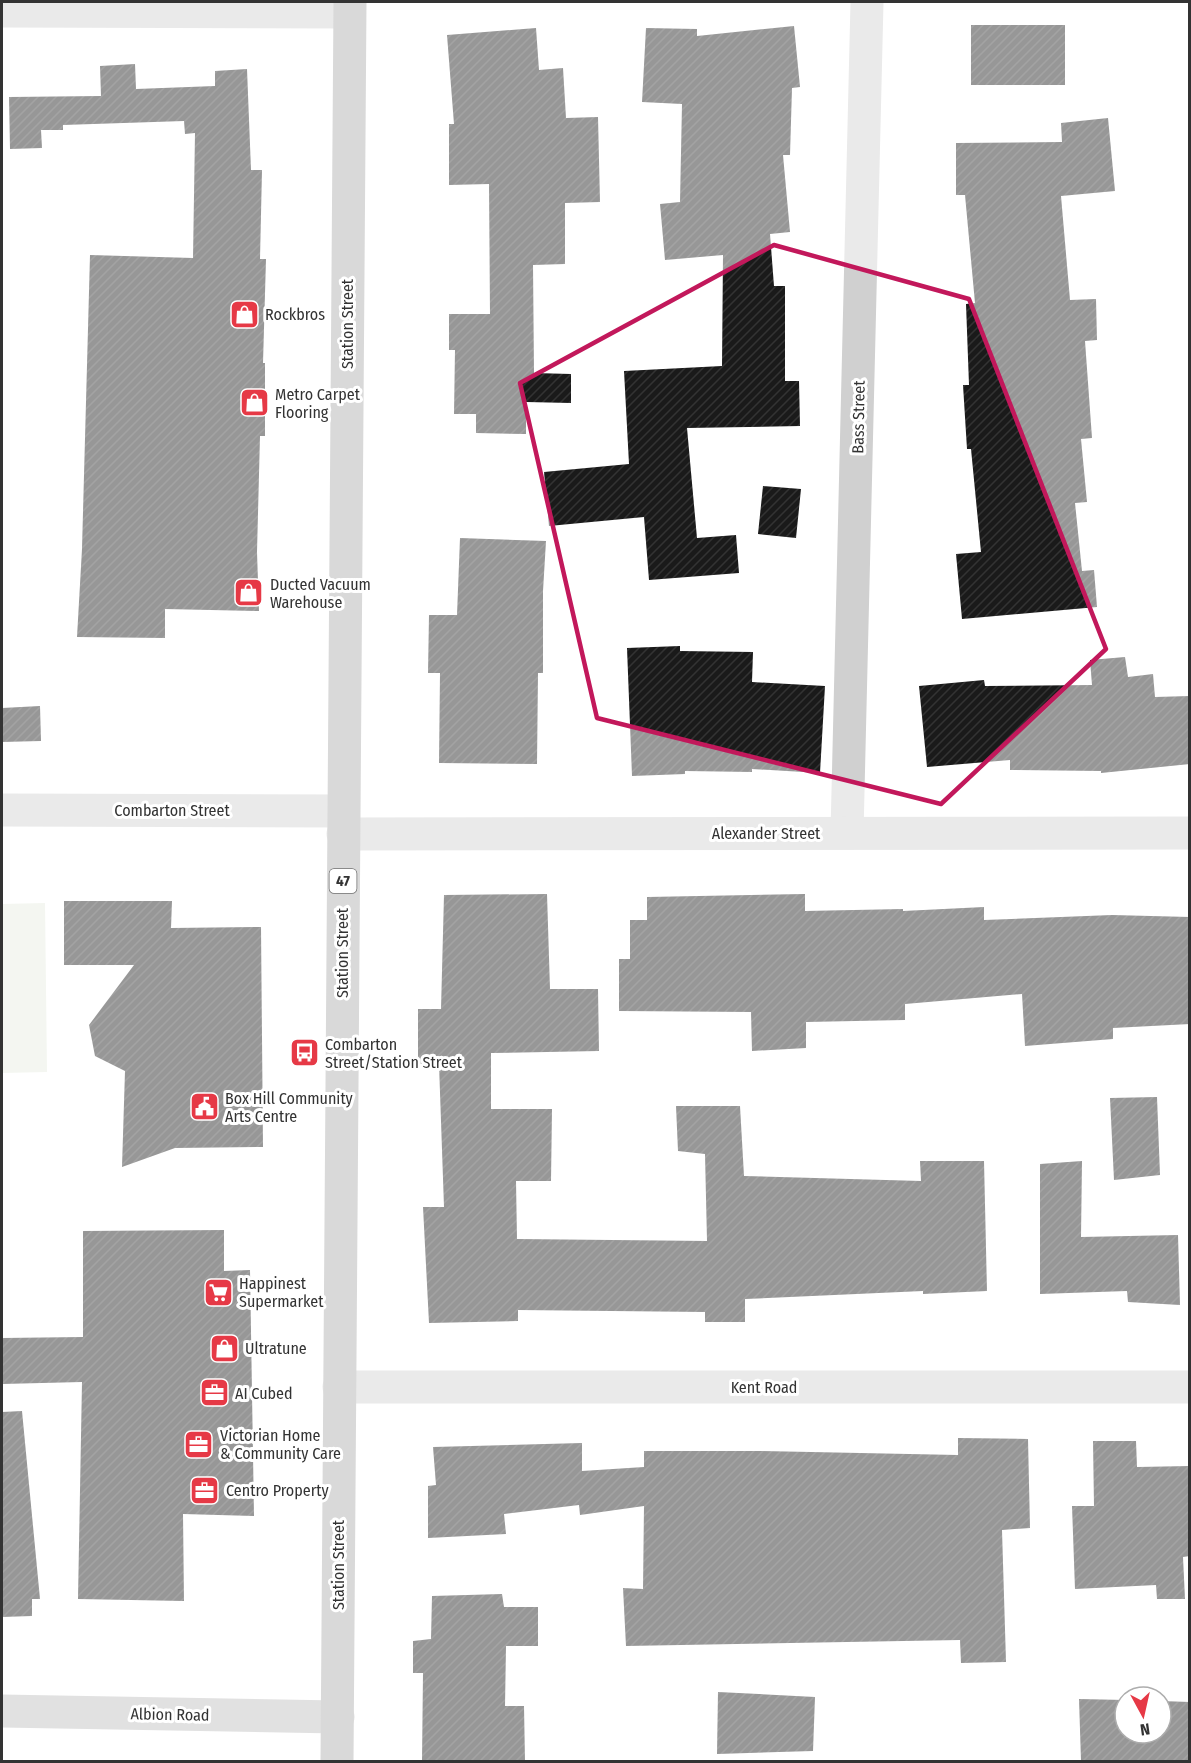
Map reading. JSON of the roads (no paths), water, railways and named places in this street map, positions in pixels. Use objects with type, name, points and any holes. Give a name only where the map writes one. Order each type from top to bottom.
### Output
[{"type":"main road","name":"Station Street","points":[[338,1761],[349,7]]},
{"type":"street","name":"Bass Street","points":[[848,833],[867,2]]},
{"type":"street","points":[[2,10],[349,7]]},
{"type":"street","name":"Combarton Street","points":[[2,810],[343,823]]},
{"type":"street","name":"Alexander Street","points":[[343,823],[848,833],[1190,833]]},
{"type":"street","name":"Kent Road","points":[[339,1387],[1190,1387]]},
{"type":"street","name":"Albion Road","points":[[2,1711],[338,1717]]},
{"type":"place","name":"Rockbros","points":[[244,314]]},
{"type":"place","name":"Metro Carpet Flooring","points":[[254,403]]},
{"type":"place","name":"Ducted Vacuum Warehouse","points":[[249,593]]},
{"type":"place","name":"Combarton Street/Station Street","points":[[304,1053]]},
{"type":"place","name":"Box Hill Community Arts Centre","points":[[204,1107]]},
{"type":"place","name":"Happinest Supermarket","points":[[218,1292]]},
{"type":"place","name":"Ultratune","points":[[224,1348]]},
{"type":"place","name":"AI Cubed","points":[[214,1393]]},
{"type":"place","name":"Victorian Home & Community Care","points":[[199,1444]]},
{"type":"place","name":"Centro Property","points":[[205,1490]]}]
